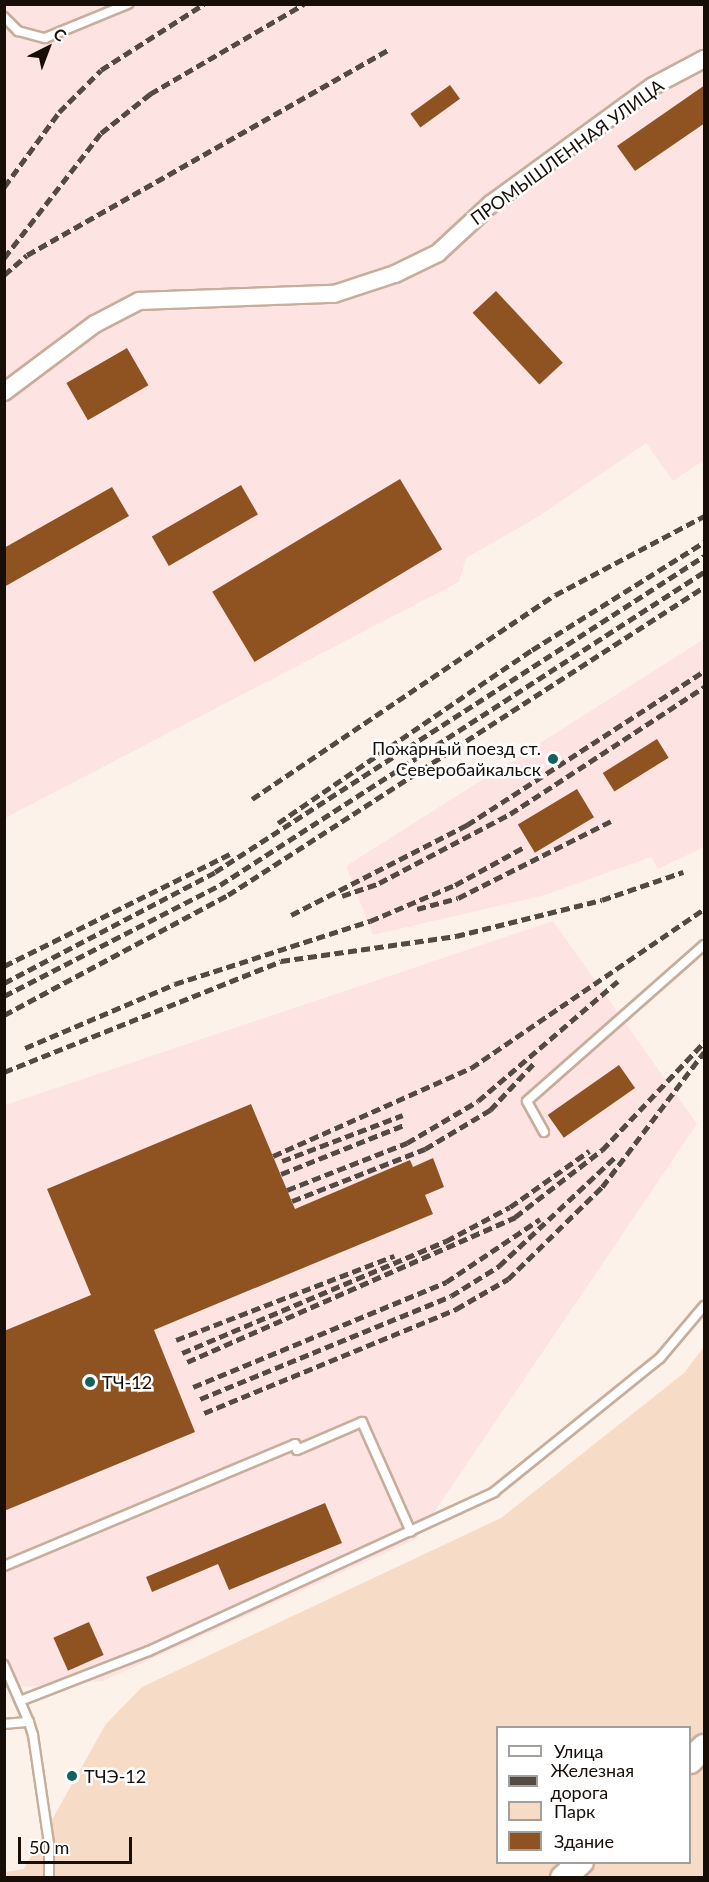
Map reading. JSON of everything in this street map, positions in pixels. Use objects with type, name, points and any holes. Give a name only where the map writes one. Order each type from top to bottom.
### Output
[{"type":"main road","points":[[691,1760],[705,1747]]},
{"type":"main road","points":[[563,1878],[580,1864]]},
{"type":"street","name":"ПРОМЫШЛЕННАЯ УЛИЦА","points":[[4,392],[95,324],[139,301],[334,294],[405,269],[438,253],[491,204],[653,86],[705,59]]},
{"type":"lane","points":[[4,17],[18,31],[45,38],[128,4]]},
{"type":"lane","points":[[544,1132],[527,1101],[705,945]]},
{"type":"lane","points":[[20,1701],[149,1651],[494,1492],[660,1358],[705,1306]]},
{"type":"lane","points":[[4,1566],[295,1444],[297,1450],[362,1422],[411,1532]]},
{"type":"lane","points":[[4,1665],[29,1722],[50,1844],[49,1878]]},
{"type":"lane","points":[[4,1724],[29,1722]]},
{"type":"shaded area","points":[[5,5],[704,5],[704,460],[673,481],[646,443],[541,515],[466,558],[459,582],[5,818]]},
{"type":"shaded area","points":[[704,639],[704,847],[658,869],[651,857],[545,895],[373,935],[346,866]]},
{"type":"shaded area","points":[[553,921],[697,1124],[416,1539],[103,1681],[5,1688],[5,1105]]},
{"type":"green space","points":[[704,1347],[704,1877],[5,1878],[4,1872],[24,1869],[106,1724],[142,1687],[501,1518],[684,1373]]},
{"type":"building","points":[[450,85],[460,99],[420,128],[410,114]]},
{"type":"building","points":[[705,85],[705,123],[635,171],[617,146]]},
{"type":"building","points":[[496,291],[563,363],[539,384],[473,313]]},
{"type":"building","points":[[127,348],[148,385],[88,420],[66,383]]},
{"type":"building","points":[[400,479],[442,549],[255,662],[212,592]]},
{"type":"building","points":[[241,485],[258,514],[169,566],[152,536]]},
{"type":"building","points":[[112,487],[129,516],[4,587],[4,548]]},
{"type":"building","points":[[657,739],[669,758],[614,792],[603,773]]},
{"type":"building","points":[[577,789],[594,817],[535,853],[518,825]]},
{"type":"building","points":[[619,1065],[635,1088],[564,1138],[548,1115]]},
{"type":"building","name":"ТЧ-12","points":[[251,1104],[295,1209],[410,1160],[413,1167],[433,1158],[444,1187],[425,1195],[433,1214],[154,1330],[195,1432],[4,1511],[4,1331],[91,1295],[47,1189]]},
{"type":"building","points":[[325,1503],[342,1543],[229,1590],[218,1564],[152,1592],[146,1577]]},
{"type":"building","points":[[89,1622],[104,1655],[68,1671],[53,1638]]},
{"type":"railway","points":[[4,187],[59,112],[101,70],[204,4]]},
{"type":"railway","points":[[4,258],[101,133],[150,94],[304,4]]},
{"type":"railway","points":[[4,275],[27,255],[389,49]]},
{"type":"railway","points":[[252,799],[555,595],[704,516]]},
{"type":"railway","points":[[278,823],[532,650],[704,542]]},
{"type":"railway","points":[[4,983],[215,872],[704,556]]},
{"type":"railway","points":[[4,996],[220,885],[704,572]]},
{"type":"railway","points":[[4,1015],[228,895],[704,587]]},
{"type":"railway","points":[[291,915],[467,825],[704,671]]},
{"type":"railway","points":[[342,896],[379,883],[510,814],[704,687]]},
{"type":"railway","points":[[417,909],[458,898],[611,821]]},
{"type":"railway","points":[[25,1048],[175,984],[370,921],[455,885],[524,847]]},
{"type":"railway","points":[[4,966],[230,854]]},
{"type":"railway","points":[[4,1072],[281,961],[456,936],[602,900],[683,872]]},
{"type":"railway","points":[[273,1156],[471,1068],[704,909]]},
{"type":"railway","points":[[287,1190],[407,1143],[478,1101],[618,981]]},
{"type":"railway","points":[[187,1362],[515,1217],[602,1150],[704,1042]]},
{"type":"railway","points":[[204,1413],[456,1309],[508,1279],[602,1187],[704,1052]]},
{"type":"railway","points":[[292,1201],[425,1149],[490,1110],[535,1062]]},
{"type":"railway","points":[[282,1161],[403,1115]]},
{"type":"railway","points":[[281,1174],[404,1125]]},
{"type":"railway","points":[[182,1353],[446,1241],[510,1207],[589,1151]]},
{"type":"railway","points":[[200,1399],[451,1296],[499,1266],[616,1156]]},
{"type":"railway","points":[[193,1387],[446,1282],[540,1219]]},
{"type":"railway","points":[[176,1340],[394,1256]]},
{"type":"place","name":"Пожарный поезд ст. Северобайкальск","points":[[553,759]]},
{"type":"place","name":"ТЧ-12","points":[[90,1382]]},
{"type":"place","name":"ТЧЭ-12","points":[[72,1776]]}]
